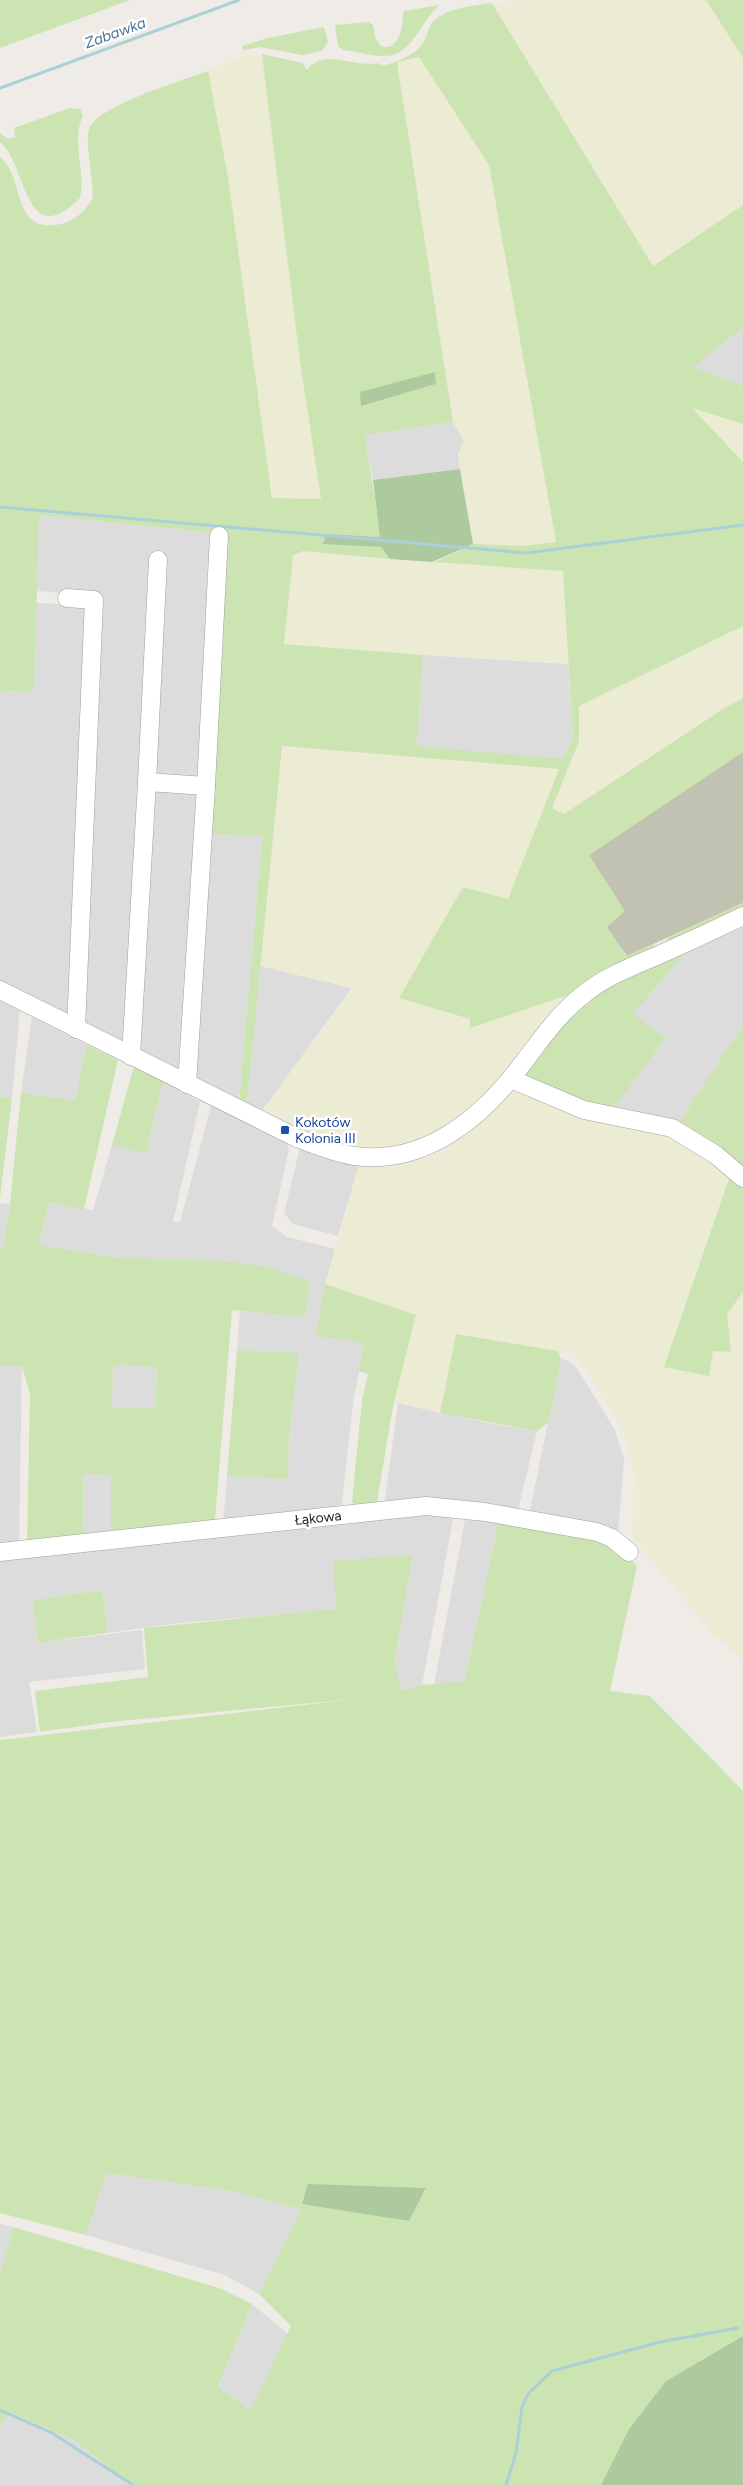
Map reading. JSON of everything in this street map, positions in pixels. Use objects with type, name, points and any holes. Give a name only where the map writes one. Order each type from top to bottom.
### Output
[{"type":"street","points":[[187,1084],[206,786],[219,536]]},
{"type":"street","points":[[131,1056],[158,560]]},
{"type":"street","points":[[67,598],[94,600],[76,1029]]},
{"type":"street","points":[[147,782],[206,786]]},
{"type":"street","points":[[0,990],[268,1126],[324,1149],[353,1156],[388,1157],[415,1152],[456,1130],[475,1116],[511,1079],[557,1022],[590,989],[621,972],[743,916]]},
{"type":"street","points":[[511,1079],[584,1110],[672,1128],[703,1146],[743,1178]]},
{"type":"street","name":"Łąkowa","points":[[0,1552],[426,1506],[485,1512],[597,1532],[612,1538],[629,1552]]},
{"type":"shaded area","points":[[534,0],[706,0],[743,58],[743,205],[653,266],[492,3]]},
{"type":"shaded area","points":[[262,54],[300,361],[322,499],[273,498],[208,71],[242,56]]},
{"type":"shaded area","points":[[420,57],[489,165],[556,543],[523,546],[473,544],[458,454],[464,441],[453,422],[397,61]]},
{"type":"shaded area","points":[[743,328],[743,386],[692,367]]},
{"type":"shaded area","points":[[691,407],[743,424],[743,462]]},
{"type":"shaded area","points":[[453,422],[464,441],[458,454],[460,469],[373,480],[365,435]]},
{"type":"shaded area","points":[[39,515],[214,533],[201,781],[156,778],[162,553],[152,553],[140,849],[128,1044],[82,1025],[102,596],[37,591]]},
{"type":"shaded area","points":[[303,551],[563,570],[568,664],[284,645],[293,555]]},
{"type":"shaded area","points":[[36,603],[92,605],[73,1020],[0,983],[0,691],[34,692]]},
{"type":"shaded area","points":[[743,626],[743,698],[723,709],[564,814],[552,808],[579,741],[579,706]]},
{"type":"shaded area","points":[[423,655],[568,664],[573,737],[562,760],[417,746]]},
{"type":"shaded area","points":[[282,746],[559,769],[508,899],[399,998],[470,1019],[470,1027],[574,993],[507,1074],[459,1122],[402,1149],[370,1150],[323,1141],[261,1112],[352,988],[260,966]]},
{"type":"shaded area","points":[[743,751],[743,903],[627,956],[606,927],[589,855]]},
{"type":"shaded area","points":[[155,789],[193,790],[199,796],[183,1074],[137,1050]]},
{"type":"shaded area","points":[[210,834],[262,835],[239,1104],[191,1080]]},
{"type":"shaded area","points":[[743,923],[743,1025],[676,1127],[609,1114],[664,1038],[633,1014],[688,950]]},
{"type":"shaded area","points":[[260,966],[352,988],[261,1112],[247,1103]]},
{"type":"shaded area","points":[[0,1001],[20,1010],[12,1098],[0,1097]]},
{"type":"shaded area","points":[[32,1017],[87,1045],[75,1100],[21,1093]]},
{"type":"shaded area","points":[[163,1081],[200,1102],[173,1222],[180,1222],[212,1103],[285,1140],[289,1149],[272,1226],[287,1237],[335,1249],[325,1284],[364,1346],[353,1403],[341,1511],[223,1523],[227,1476],[288,1479],[289,1438],[299,1354],[237,1350],[240,1311],[305,1316],[164,1260],[118,1258],[39,1246],[49,1202],[93,1210],[112,1145],[146,1152]]},
{"type":"shaded area","points":[[513,1091],[520,1091],[659,1129],[731,1173],[712,1351],[731,1352],[727,1314],[743,1292],[743,1660],[712,1633],[633,1537],[634,1475],[629,1448],[619,1423],[575,1354],[457,1334],[440,1413],[398,1403],[393,1406],[416,1315],[325,1284],[359,1165],[387,1167],[413,1162],[442,1152],[482,1120]]},
{"type":"shaded area","points":[[300,1148],[359,1165],[338,1236],[293,1224],[284,1213]]},
{"type":"shaded area","points":[[0,1203],[10,1204],[3,1248],[0,1248]]},
{"type":"shaded area","points":[[561,1359],[567,1360],[576,1367],[615,1430],[624,1459],[618,1537],[529,1515]]},
{"type":"shaded area","points":[[22,1365],[19,1542],[0,1546],[0,1366]]},
{"type":"shaded area","points":[[113,1365],[157,1367],[155,1408],[112,1408]]},
{"type":"shaded area","points":[[398,1403],[488,1423],[537,1431],[518,1510],[451,1515],[453,1520],[422,1685],[401,1691],[395,1660],[399,1639],[334,1562],[336,1610],[180,1623],[107,1633],[103,1590],[33,1600],[37,1643],[142,1630],[145,1669],[29,1682],[37,1732],[0,1737],[0,1559],[383,1515]]},
{"type":"shaded area","points":[[83,1474],[111,1475],[111,1538],[83,1540]]},
{"type":"shaded area","points":[[470,1517],[499,1520],[466,1681],[434,1685],[465,1520]]},
{"type":"shaded area","points":[[105,2173],[238,2192],[301,2210],[259,2294],[225,2275],[86,2235]]},
{"type":"shaded area","points":[[0,2224],[13,2227],[0,2277]]},
{"type":"shaded area","points":[[252,2304],[288,2334],[250,2412],[218,2388]]},
{"type":"shaded area","points":[[9,2412],[74,2440],[131,2485],[0,2485],[0,2425]]},
{"type":"green space","points":[[0,0],[130,0],[0,48]]},
{"type":"green space","points":[[706,0],[743,0],[743,58]]},
{"type":"green space","points":[[492,3],[653,266],[743,205],[743,328],[693,367],[743,386],[743,424],[692,408],[743,462],[743,626],[579,706],[579,741],[552,808],[564,814],[723,709],[743,698],[743,752],[589,855],[625,911],[607,927],[626,956],[653,944],[657,951],[574,993],[470,1028],[470,1019],[399,998],[463,887],[508,899],[559,769],[282,746],[247,1103],[239,1104],[262,836],[210,834],[214,533],[39,515],[34,692],[0,691],[0,157],[8,166],[26,213],[34,221],[45,225],[61,224],[71,220],[87,207],[93,197],[88,135],[89,129],[96,120],[108,111],[142,95],[208,71],[228,177],[272,498],[321,499],[300,361],[262,54],[302,63],[307,70],[314,63],[331,59],[369,64],[377,63],[383,66],[410,55],[419,48],[431,24],[439,17],[453,10]],"holes":[[[419,57],[489,165],[556,542],[523,546],[473,544],[435,562],[563,571],[573,737],[562,759],[417,746],[423,655],[284,644],[293,555],[303,551],[390,559],[381,547],[322,543],[327,534],[381,537],[365,435],[453,422],[397,62]],[[435,372],[436,384],[361,405]]]},
{"type":"green space","points":[[440,5],[428,17],[413,40],[400,52],[393,55],[381,56],[343,50],[338,46],[335,25],[368,22],[373,25],[377,41],[384,47],[388,47],[395,43],[400,35],[404,11]]},
{"type":"green space","points":[[324,27],[328,42],[322,51],[302,55],[261,47],[243,50],[242,46],[268,38]]},
{"type":"green space","points":[[70,108],[80,109],[83,115],[78,136],[81,177],[80,198],[62,213],[48,216],[37,210],[29,199],[9,153],[0,142],[0,133],[8,139],[15,137],[14,128]]},
{"type":"green space","points":[[435,372],[436,384],[361,406],[360,392]]},
{"type":"green space","points":[[460,469],[473,544],[432,562],[390,559],[381,547],[322,544],[327,534],[380,537],[373,480]]},
{"type":"green space","points":[[743,903],[743,910],[670,944],[666,938]]},
{"type":"green space","points":[[688,950],[633,1014],[665,1038],[610,1113],[676,1127],[743,1025],[743,1292],[727,1314],[731,1352],[713,1351],[709,1376],[664,1367],[731,1173],[682,1139],[520,1091],[513,1091],[574,1010],[603,987]]},
{"type":"green space","points":[[87,1045],[118,1060],[84,1209],[49,1202],[39,1245],[118,1258],[223,1261],[268,1267],[310,1282],[305,1317],[232,1310],[215,1520],[211,1526],[111,1538],[111,1475],[83,1474],[83,1540],[27,1546],[30,1394],[22,1366],[0,1366],[0,1248],[3,1248],[10,1204],[21,1093],[75,1100]],"holes":[[[113,1365],[157,1367],[155,1408],[112,1408]]]},
{"type":"green space","points":[[134,1066],[163,1081],[146,1153],[112,1145]]},
{"type":"green space","points":[[0,1097],[12,1098],[0,1198]]},
{"type":"green space","points":[[325,1284],[416,1315],[393,1406],[376,1508],[356,1510],[352,1501],[362,1401],[368,1374],[359,1371],[364,1346],[362,1342],[316,1336]]},
{"type":"green space","points":[[456,1334],[558,1351],[561,1359],[549,1422],[537,1431],[440,1413]]},
{"type":"green space","points":[[237,1350],[299,1353],[289,1438],[288,1479],[227,1476]]},
{"type":"green space","points":[[499,1520],[598,1538],[616,1546],[637,1566],[610,1691],[650,1696],[743,1791],[743,2336],[666,2381],[629,2429],[601,2485],[131,2485],[74,2440],[9,2412],[0,2425],[0,2277],[13,2227],[219,2288],[252,2304],[218,2387],[250,2411],[291,2326],[259,2294],[301,2210],[238,2192],[106,2173],[86,2235],[0,2213],[0,1740],[356,1699],[110,1722],[40,1732],[35,1691],[148,1677],[144,1628],[336,1609],[333,1561],[412,1555],[395,1660],[401,1691],[422,1685],[465,1681]],"holes":[[[426,2189],[408,2221],[360,2212]]]},
{"type":"green space","points":[[103,1590],[107,1633],[37,1643],[33,1600]]},
{"type":"green space","points":[[308,2184],[426,2188],[409,2221],[302,2204]]},
{"type":"green space","points":[[743,2336],[743,2485],[601,2485],[629,2429],[666,2381]]},
{"type":"waterway","name":"Zabawka","points":[[0,88],[239,0]]},
{"type":"waterway","points":[[0,507],[526,553],[743,525]]},
{"type":"waterway","points":[[506,2485],[516,2453],[522,2407],[528,2394],[552,2371],[660,2342],[738,2328]]},
{"type":"waterway","points":[[0,2410],[52,2433],[133,2485]]},
{"type":"place","name":"Kokotów Kolonia III","points":[[285,1130]]}]
